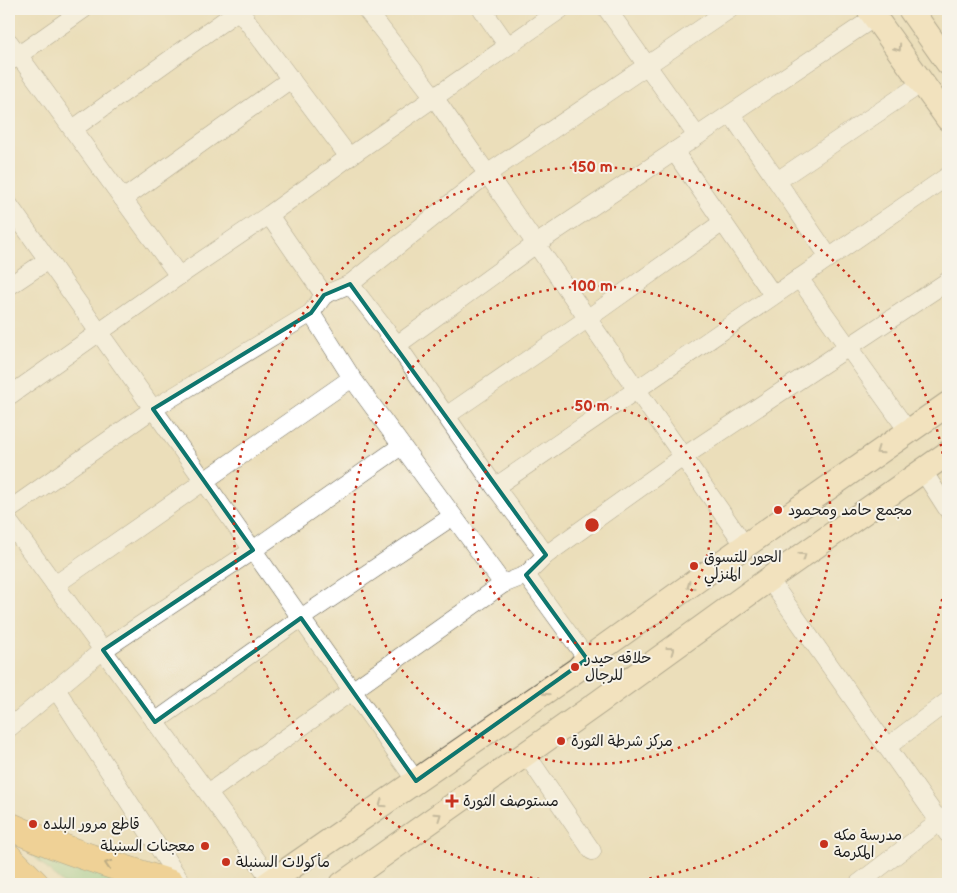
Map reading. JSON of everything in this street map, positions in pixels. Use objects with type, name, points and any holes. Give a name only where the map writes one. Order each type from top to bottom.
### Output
[{"type":"highway","points":[[9,826],[68,851],[171,884]]},
{"type":"highway","points":[[9,858],[35,884]]},
{"type":"street","points":[[84,9],[12,53],[73,130],[179,276]]},
{"type":"street","points":[[73,130],[239,9],[350,157]]},
{"type":"street","points":[[366,9],[434,97],[745,546]]},
{"type":"street","points":[[482,9],[508,46]]},
{"type":"street","points":[[9,396],[561,9]]},
{"type":"street","points":[[607,9],[698,136]]},
{"type":"street","points":[[9,510],[153,409],[311,313],[324,295],[350,284],[487,174],[730,9]]},
{"type":"street","points":[[910,9],[948,63]]},
{"type":"street","points":[[397,345],[536,244],[731,114],[872,13],[948,120]]},
{"type":"street","points":[[123,199],[291,79]]},
{"type":"street","points":[[777,181],[922,83]]},
{"type":"street","points":[[731,114],[829,257]]},
{"type":"street","points":[[674,151],[773,296]]},
{"type":"street","points":[[495,487],[948,176]]},
{"type":"street","points":[[9,204],[416,781]]},
{"type":"street","points":[[269,215],[324,295]]},
{"type":"street","points":[[446,416],[588,319],[723,222]]},
{"type":"street","points":[[9,286],[48,260]]},
{"type":"street","points":[[799,278],[908,431]]},
{"type":"street","points":[[208,793],[503,584],[526,575],[546,556],[683,457],[948,281]]},
{"type":"street","points":[[350,284],[397,345],[495,487],[546,556]]},
{"type":"street","points":[[311,313],[352,378],[503,584]]},
{"type":"street","points":[[55,584],[352,378]]},
{"type":"street","points":[[9,522],[208,793],[270,883],[948,404]]},
{"type":"street","points":[[9,728],[103,650],[253,550],[402,446]]},
{"type":"street","points":[[342,884],[769,579],[948,454]]},
{"type":"street","points":[[923,471],[948,510]]},
{"type":"street","points":[[155,722],[301,618],[453,516]]},
{"type":"street","points":[[526,575],[582,664],[599,702]]},
{"type":"street","points":[[769,579],[887,747],[945,824],[858,884]]},
{"type":"street","points":[[56,690],[182,884]]},
{"type":"street","points":[[887,747],[948,702]]},
{"type":"street","points":[[526,754],[592,851]]},
{"type":"highlighted area","points":[[350,284],[546,555],[526,575],[587,659],[416,781],[301,618],[155,722],[103,650],[253,550],[153,409],[311,313],[324,295]]},
{"type":"green space","points":[[18,841],[140,884],[63,884]]},
{"type":"place","name":"مجمع حامد ومحمود","points":[[778,510]]},
{"type":"place","name":"الحور للتسوق المنزلي","points":[[694,566]]},
{"type":"place","name":"حلاقه حيدر للرجال","points":[[575,667]]},
{"type":"place","name":"مركز شرطة الثورة","points":[[561,741]]},
{"type":"place","name":"مستوصف الثورة","points":[[452,801]]},
{"type":"place","name":"قاطع مرور البلده","points":[[33,824]]},
{"type":"place","name":"مدرسة مكه المكرمة","points":[[824,844]]},
{"type":"place","name":"معجنات السنبلة","points":[[205,846]]},
{"type":"place","name":"مأكولات السنبلة","points":[[226,862]]}]
